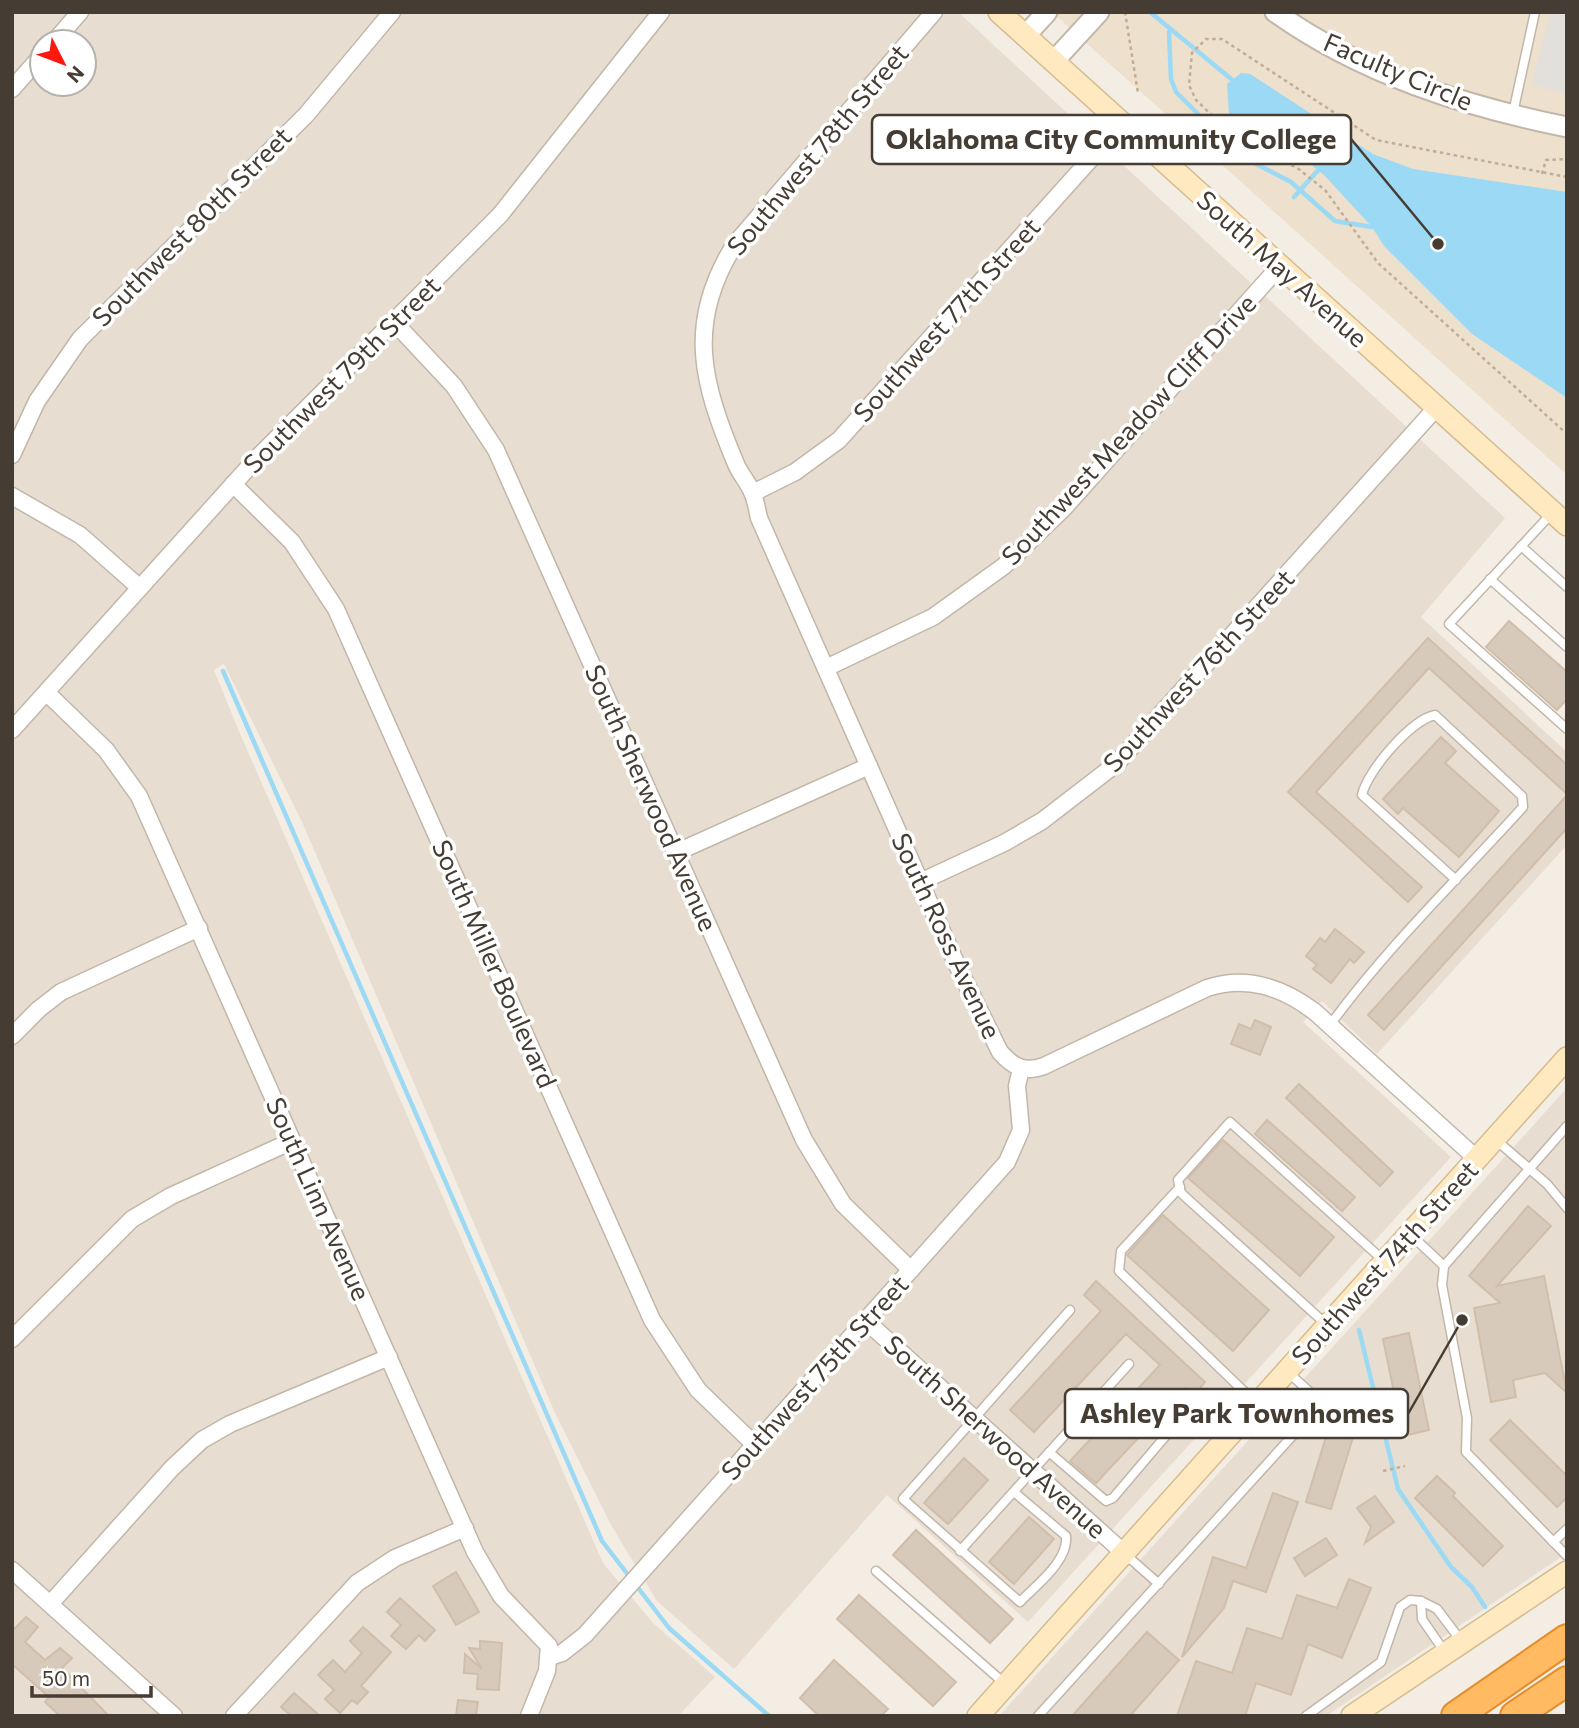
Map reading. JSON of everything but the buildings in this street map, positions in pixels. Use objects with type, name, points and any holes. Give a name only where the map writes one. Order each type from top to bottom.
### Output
[{"type":"highway","points":[[1456,1716],[1567,1639]]},
{"type":"highway","points":[[1515,1716],[1567,1681]]},
{"type":"main road","name":"South May Avenue","points":[[999,12],[1560,519]]},
{"type":"main road","name":"Southwest 74th Street","points":[[978,1716],[1567,1058]]},
{"type":"main road","points":[[1352,1716],[1567,1572]]},
{"type":"street","points":[[66,28],[80,12]]},
{"type":"street","name":"Southwest 80th Street","points":[[12,455],[37,401],[80,339],[306,115],[392,12]]},
{"type":"street","name":"Southwest 79th Street","points":[[12,730],[233,484],[500,215],[661,12]]},
{"type":"street","name":"Southwest 78th Street","points":[[753,493],[737,469],[706,382],[702,340],[715,282],[742,236],[934,12]]},
{"type":"street","points":[[1025,36],[1047,12]]},
{"type":"street","points":[[1054,61],[1099,12]]},
{"type":"street","name":"Faculty Circle","points":[[1275,12],[1332,47],[1427,90],[1513,116],[1567,127]]},
{"type":"street","points":[[12,89],[28,71]]},
{"type":"street","name":"Southwest 77th Street","points":[[753,493],[795,472],[838,440],[1122,124]]},
{"type":"street","name":"Southwest Meadow Cliff Drive","points":[[826,668],[933,617],[1012,559],[1064,508],[1279,267]]},
{"type":"street","name":"South Sherwood Avenue","points":[[395,323],[454,386],[496,450],[803,1140],[843,1204],[911,1270]]},
{"type":"street","name":"Southwest 76th Street","points":[[920,882],[1004,843],[1042,821],[1072,801],[1116,764],[1436,408]]},
{"type":"street","name":"South Miller Boulevard","points":[[233,484],[292,542],[336,609],[652,1320],[698,1390],[755,1445]]},
{"type":"street","name":"South Ross Avenue","points":[[753,493],[759,518],[920,882],[1000,1052],[1021,1069]]},
{"type":"street","points":[[12,496],[80,535],[140,588]]},
{"type":"street","name":"South Linn Avenue","points":[[47,693],[106,750],[131,781],[465,1528],[492,1583],[546,1642],[550,1657]]},
{"type":"street","points":[[676,853],[869,766]]},
{"type":"street","points":[[12,1036],[38,1009],[61,992],[199,928]]},
{"type":"street","points":[[1021,1069],[1032,1070],[1044,1066],[1193,993],[1230,982],[1259,984],[1282,991],[1306,1005],[1477,1159]]},
{"type":"street","name":"Southwest 75th Street","points":[[550,1657],[562,1653],[578,1642],[995,1177],[1013,1152],[1021,1130],[1017,1086],[1021,1069]]},
{"type":"street","points":[[12,1339],[132,1219],[171,1196],[292,1141]]},
{"type":"street","name":"South Sherwood Avenue","points":[[866,1321],[1124,1553]]},
{"type":"street","points":[[50,1604],[172,1468],[202,1440],[230,1424],[389,1357]]},
{"type":"street","points":[[234,1716],[357,1583],[395,1558],[465,1528]]},
{"type":"street","points":[[12,1570],[174,1716]]},
{"type":"street","points":[[529,1716],[550,1657]]},
{"type":"lane","points":[[1513,116],[1535,12]]},
{"type":"lane","points":[[1560,519],[1521,546],[1449,624],[1567,729]]},
{"type":"lane","points":[[1521,546],[1567,587]]},
{"type":"lane","points":[[1490,579],[1567,647]]},
{"type":"lane","points":[[1330,1025],[1357,988],[1523,807],[1522,796],[1435,715],[1421,718],[1365,780],[1362,795],[1456,880]]},
{"type":"lane","points":[[1328,1325],[1181,1193],[1178,1180],[1230,1122],[1385,1262]]},
{"type":"lane","points":[[1567,1126],[1444,1266],[1442,1285],[1467,1418],[1466,1452],[1567,1556]]},
{"type":"lane","points":[[1495,1139],[1547,1184],[1567,1208]]},
{"type":"lane","points":[[1180,1188],[1121,1251],[1119,1271],[1228,1373],[1257,1404]]},
{"type":"lane","points":[[1410,1234],[1444,1266]]},
{"type":"lane","points":[[1014,1492],[1066,1536],[1067,1544],[1060,1560],[1020,1602],[903,1500],[1070,1310]]},
{"type":"lane","points":[[960,1550],[1129,1364]]},
{"type":"lane","points":[[1038,1716],[1315,1411],[1314,1396],[1288,1372]]},
{"type":"lane","points":[[1049,1452],[1106,1501],[1112,1498],[1186,1412]]},
{"type":"lane","points":[[1553,1542],[1567,1529]]},
{"type":"lane","points":[[1124,1553],[1159,1584]]},
{"type":"lane","points":[[876,1571],[1006,1685]]},
{"type":"lane","points":[[1306,1716],[1381,1662],[1400,1607],[1410,1600],[1421,1601],[1437,1609],[1454,1647]]},
{"type":"lane","points":[[1421,1601],[1422,1619],[1454,1647]]},
{"type":"path","points":[[1125,12],[1138,93]]},
{"type":"path","points":[[1567,177],[1376,140],[1229,42],[1206,40],[1195,48],[1192,54],[1189,85],[1203,108],[1247,149],[1288,163],[1325,190],[1378,263],[1567,434]]},
{"type":"path","points":[[1542,174],[1546,160],[1567,159]]},
{"type":"path","points":[[1383,1471],[1405,1466]]},
{"type":"shaded area","points":[[12,12],[958,12],[1505,518],[1421,617],[1567,752],[1567,845],[1377,1054],[1322,1001],[1303,1022],[1451,1157],[1028,1622],[887,1495],[734,1669],[657,1601],[611,1525],[555,1413],[303,824],[224,664],[214,670],[603,1563],[653,1623],[715,1677],[678,1716],[12,1716]]},
{"type":"shaded area","points":[[1052,12],[1567,12],[1567,475]]},
{"type":"shaded area","points":[[1550,12],[1567,12],[1567,94],[1532,85]]},
{"type":"shaded area","points":[[1567,1088],[1567,1553],[1326,1716],[999,1716]]},
{"type":"water","points":[[1241,73],[1250,74],[1373,154],[1413,169],[1567,192],[1567,398],[1472,334],[1384,246],[1372,227],[1324,175],[1298,154],[1248,133],[1229,114],[1227,84]]},
{"type":"waterway","points":[[1150,12],[1236,83]]},
{"type":"waterway","points":[[1169,32],[1171,79],[1176,92],[1239,155],[1291,182],[1335,221],[1372,227]]},
{"type":"waterway","points":[[1294,197],[1321,167]]},
{"type":"waterway","points":[[223,671],[602,1541],[669,1628],[769,1716]]},
{"type":"waterway","points":[[1359,1330],[1398,1489],[1451,1567],[1472,1587],[1485,1607]]},
{"type":"place","name":"Oklahoma City Community College","points":[[1438,244]]},
{"type":"place","name":"Ashley Park Townhomes","points":[[1462,1320]]}]
